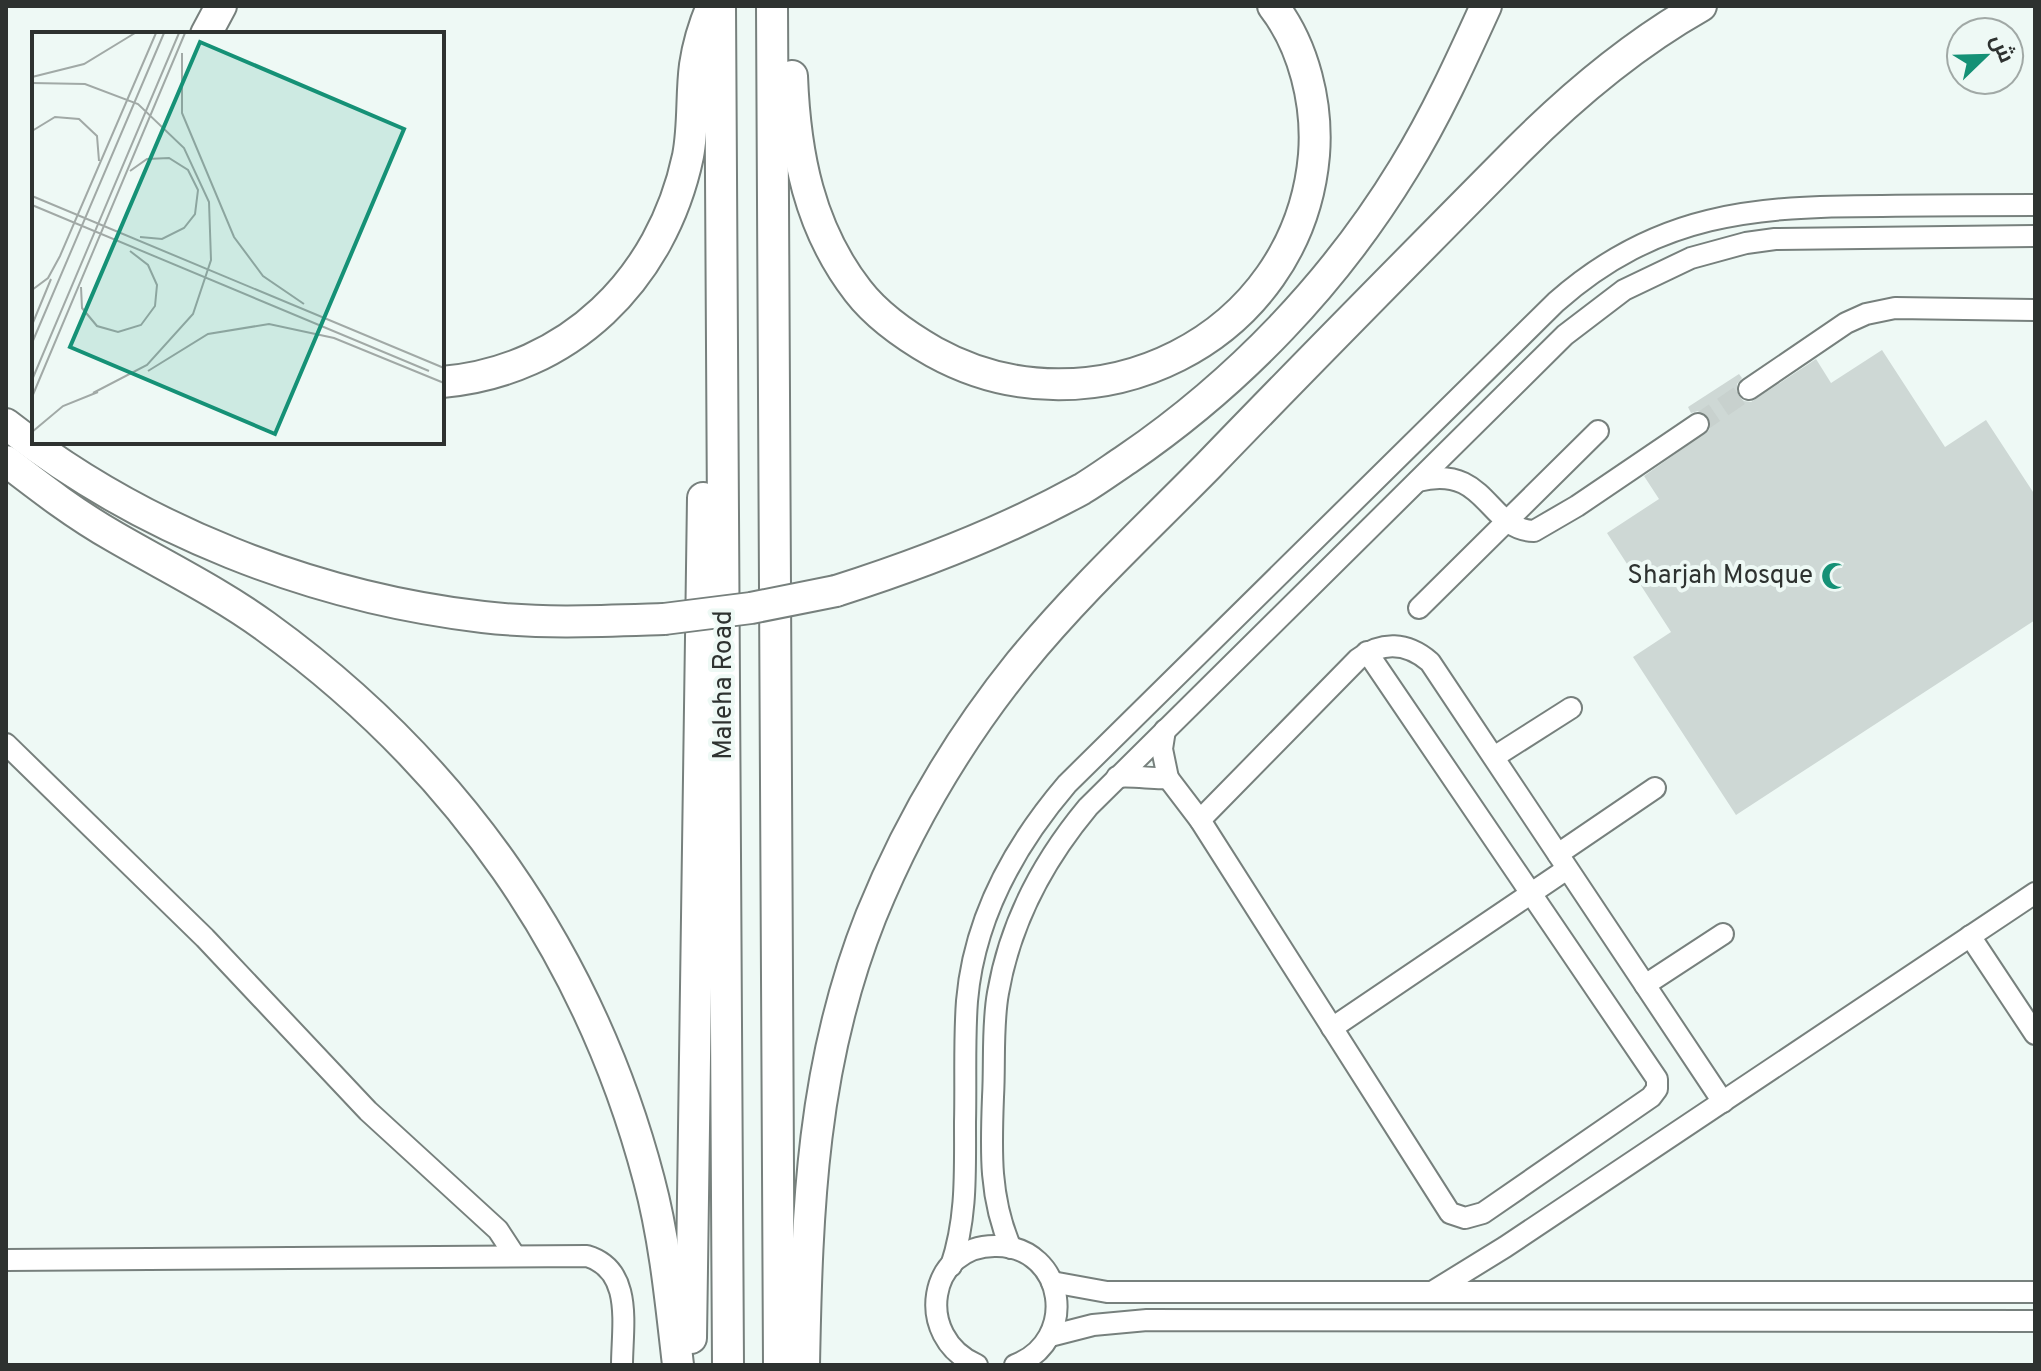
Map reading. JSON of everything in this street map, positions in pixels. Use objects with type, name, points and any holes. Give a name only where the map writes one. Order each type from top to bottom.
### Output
[{"type":"highway","points":[[207,32],[221,6]]},
{"type":"highway","points":[[444,382],[492,375],[541,356],[590,323],[635,275],[668,217],[680,187],[693,122],[699,44],[712,6]]},
{"type":"highway","name":"Maleha Road","points":[[720,6],[728,1365]]},
{"type":"highway","name":"Maleha Road","points":[[772,6],[779,1365]]},
{"type":"highway","points":[[784,6],[798,156],[807,194],[820,229],[837,261],[860,293],[886,320],[916,342],[949,360],[984,374],[1020,383],[1058,386],[1096,383],[1133,375],[1169,362],[1202,343],[1255,296],[1291,241],[1304,209],[1312,176],[1315,142],[1313,107],[1306,73],[1293,41],[1273,6]]},
{"type":"highway","points":[[35,444],[86,480],[139,510],[207,542],[307,579],[410,605],[484,617],[664,619],[751,608],[836,591],[963,546],[1025,519],[1084,488],[1160,436],[1231,378],[1295,314],[1353,243],[1405,167],[1449,87],[1486,6]]},
{"type":"highway","points":[[804,1365],[808,1204],[822,1089],[834,1032],[882,891],[921,810],[951,758],[1003,684],[1062,616],[1538,130],[1602,72],[1701,6]]},
{"type":"highway","points":[[691,1365],[703,476],[722,317]]},
{"type":"highway","points":[[6,424],[32,442]]},
{"type":"highway","points":[[6,461],[81,517],[226,599],[303,655],[409,749],[441,783],[495,852],[544,924],[563,960],[598,1032],[627,1107],[650,1184],[669,1289],[678,1365]]},
{"type":"street","points":[[966,1362],[939,1329],[935,1307],[939,1285],[951,1266],[960,1236],[965,1197],[966,1023],[970,979],[981,931],[1015,854],[1067,784],[1577,284],[1623,254],[1682,229],[1741,213],[1799,206],[2035,205]]},
{"type":"street","points":[[1011,1248],[998,1215],[991,1171],[997,996],[1017,923],[1039,875],[1070,828],[1117,777],[1394,503],[1584,318],[1624,290],[1691,258],[1746,243],[1775,239],[2035,236]]},
{"type":"street","points":[[1749,389],[1846,323],[1866,314],[1895,308],[2035,310]]},
{"type":"street","points":[[1444,413],[1462,436],[1464,481]]},
{"type":"street","points":[[1418,481],[1436,478],[1464,481],[1507,520],[1526,531],[1542,528],[1698,424]]},
{"type":"street","points":[[1419,608],[1598,431]]},
{"type":"street","points":[[1372,485],[1394,503]]},
{"type":"street","points":[[1200,820],[1367,652],[1393,645],[1412,649],[1430,662],[1723,1102]]},
{"type":"street","points":[[1165,730],[1162,749],[1168,778],[1200,820],[1450,1213],[1465,1218],[1483,1213],[1651,1097],[1658,1083],[1656,1074],[1367,652]]},
{"type":"street","points":[[1494,757],[1571,708]]},
{"type":"street","points":[[6,744],[194,928],[378,1121],[498,1230],[515,1256]]},
{"type":"street","points":[[1117,777],[1140,775],[1162,780],[1168,778]]},
{"type":"street","points":[[1332,1028],[1532,893],[1562,861],[1655,788]]},
{"type":"street","points":[[1432,1292],[1505,1247],[2035,893]]},
{"type":"street","points":[[1645,985],[1723,934]]},
{"type":"street","points":[[1970,936],[2035,1034]]},
{"type":"street","points":[[951,1266],[968,1253],[989,1246],[1011,1248],[1031,1257],[1047,1272],[1052,1282],[1057,1315],[1050,1336],[1036,1353],[1015,1365]]},
{"type":"street","points":[[1503,1292],[1494,1270],[1497,1257],[1505,1247]]},
{"type":"street","points":[[6,1260],[587,1256],[609,1267],[621,1288],[622,1365]]},
{"type":"street","points":[[1052,1282],[1107,1292],[2035,1292]]},
{"type":"street","points":[[1050,1336],[1093,1325],[1147,1320],[2035,1321]]},
{"type":"building","name":"Sharjah Mosque","points":[[1882,350],[1945,447],[1986,420],[2035,495],[2035,620],[1736,815],[1633,657],[1671,632],[1607,533],[1659,499],[1644,476],[1709,430],[1711,424],[1708,416],[1698,411],[1691,413],[1688,407],[1739,374],[1742,378],[1737,384],[1738,396],[1751,402],[1816,359],[1831,383]]},
{"type":"tunnel","points":[[1698,424],[1749,389]]},
{"type":"place","name":"Sharjah Mosque","points":[[1835,576]]}]
